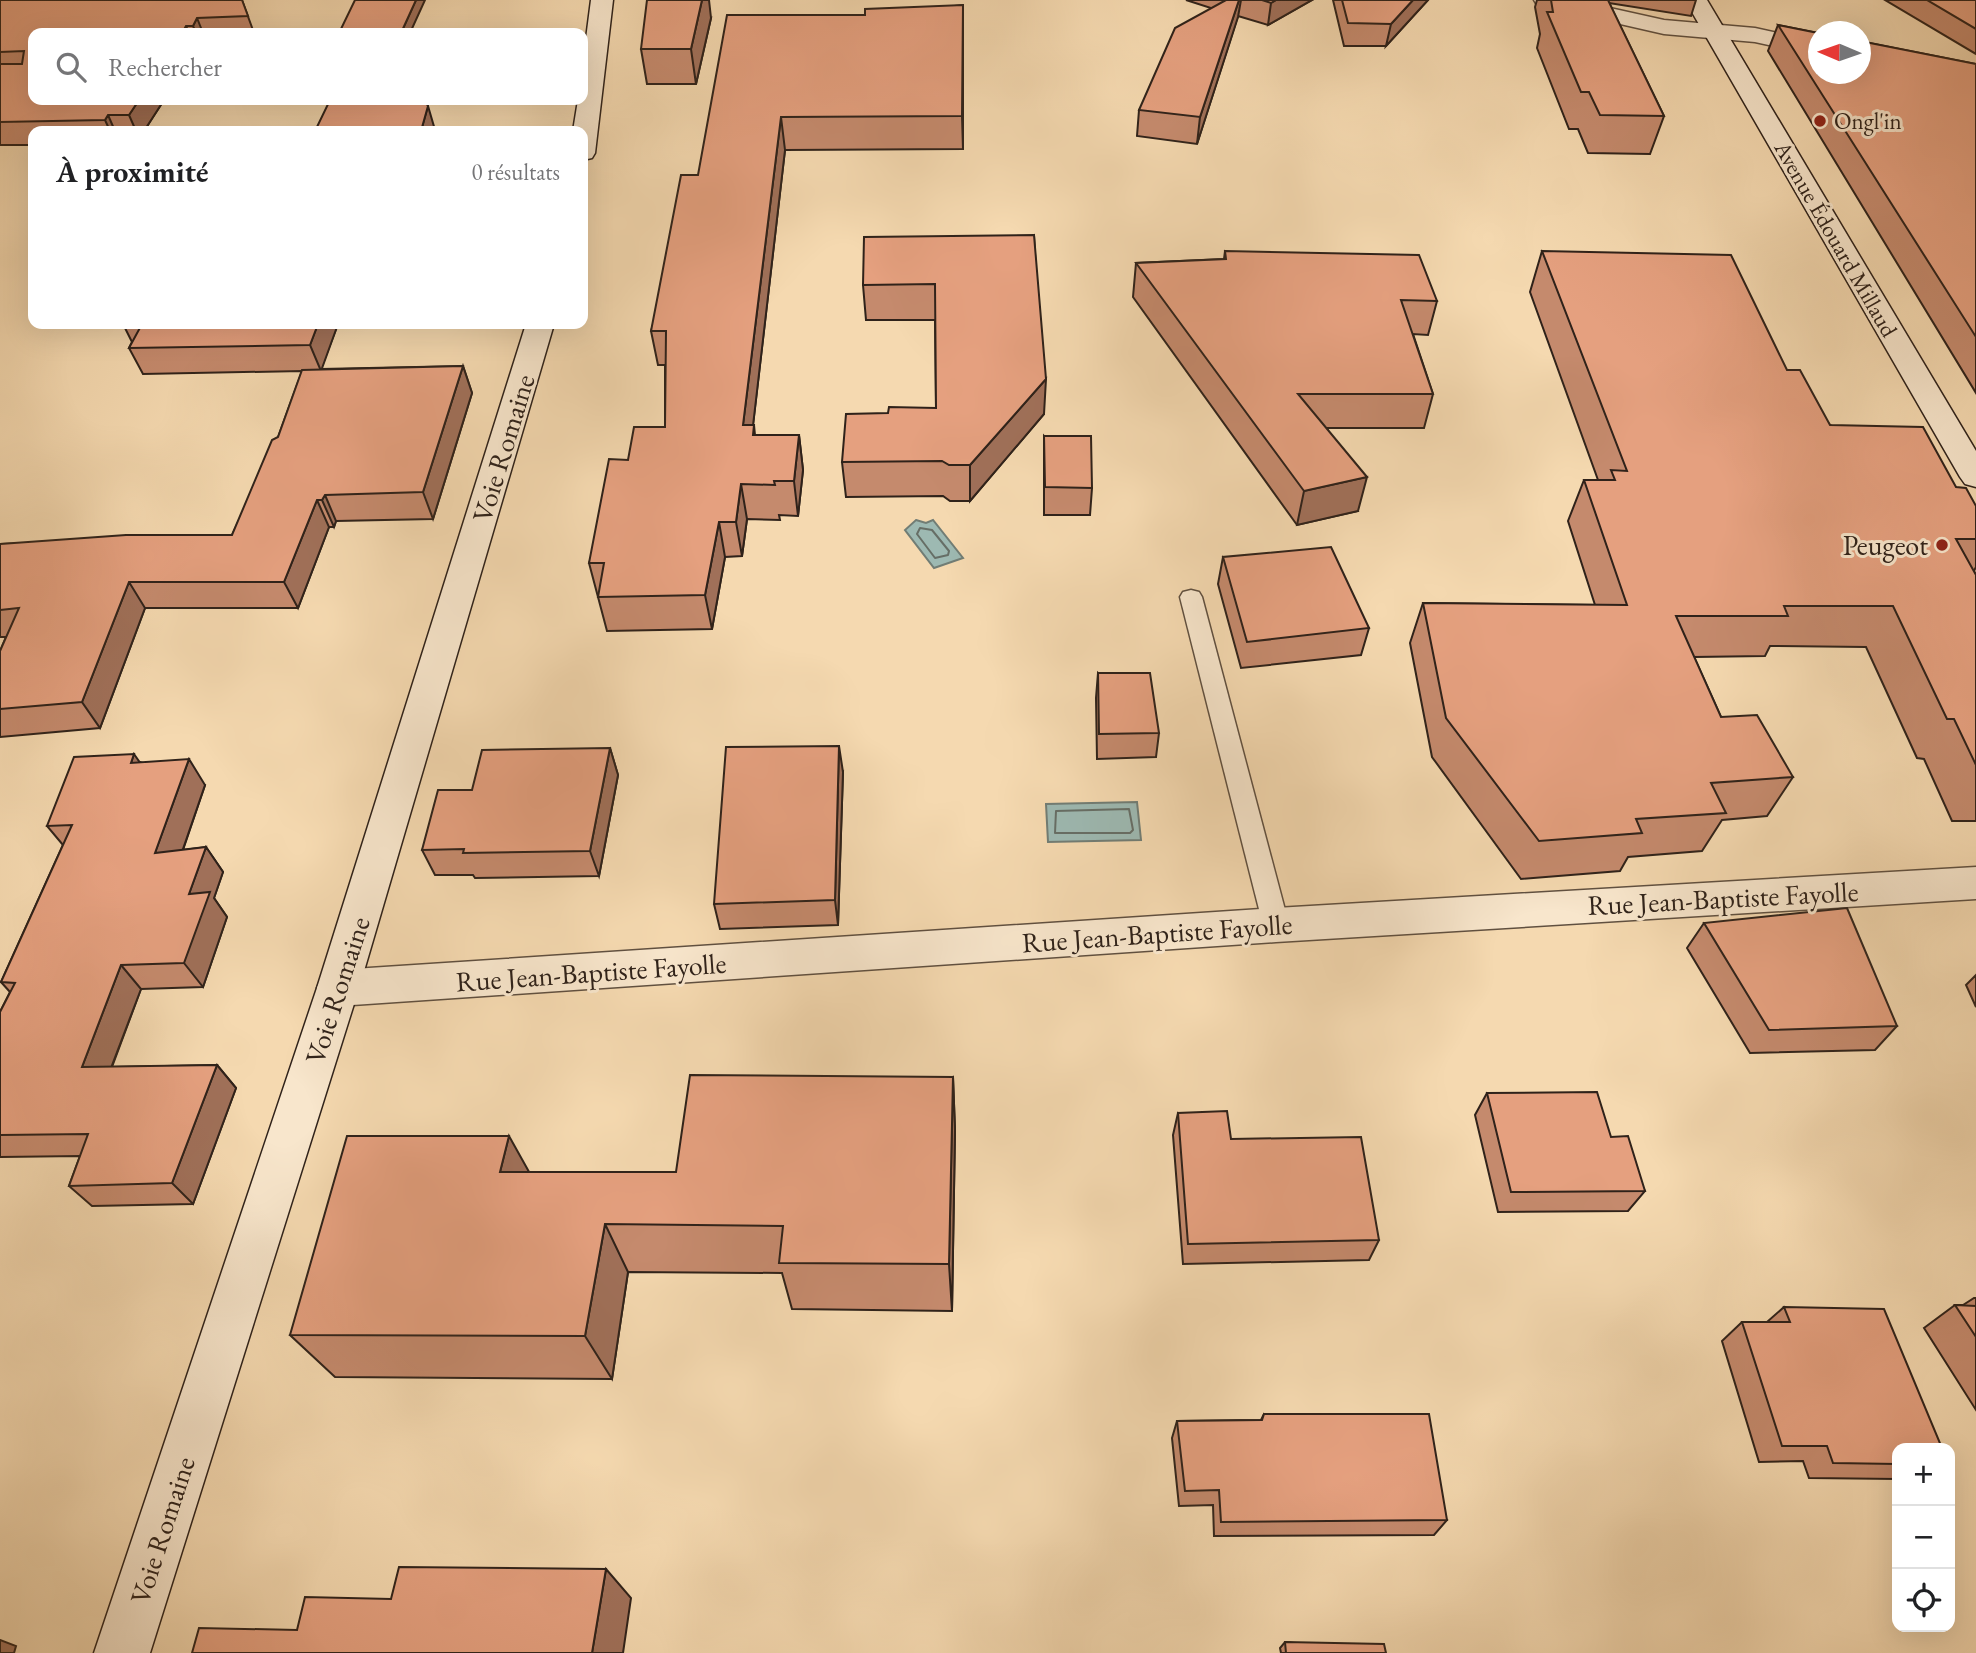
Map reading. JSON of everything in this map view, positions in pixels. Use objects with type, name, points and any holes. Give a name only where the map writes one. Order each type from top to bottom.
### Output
[{"type":"street","points":[[588,64],[602,0]]},
{"type":"street","points":[[1545,0],[1664,27],[1755,36],[1808,47]]},
{"type":"street","name":"Avenue Édouard Millaud","points":[[1696,0],[1976,477]]},
{"type":"street","points":[[585,126],[586,105]]},
{"type":"street","name":"Voie Romaine","points":[[122,1653],[338,988],[538,329]]},
{"type":"street","name":"Rue Jean-Baptiste Fayolle","points":[[338,988],[1276,925],[1976,883]]},
{"type":"lane","points":[[1191,597],[1276,925]]},
{"type":"water","points":[[916,520],[926,523],[933,520],[963,558],[934,568],[905,530]]},
{"type":"water","points":[[1137,802],[1141,840],[1048,842],[1046,804]]},
{"type":"building","points":[[0,0],[242,0],[248,16],[197,18],[193,26],[185,28],[28,28],[28,105],[136,105],[129,115],[108,115],[105,120],[0,122],[0,64],[22,64],[24,51],[0,52]]},
{"type":"building","points":[[355,0],[416,0],[403,28],[341,28]]},
{"type":"building","points":[[647,0],[702,0],[691,49],[641,49]]},
{"type":"building","points":[[1226,0],[1239,0],[1200,117],[1139,110],[1175,28]]},
{"type":"building","points":[[1342,0],[1413,0],[1391,24],[1348,23]]},
{"type":"building","points":[[1551,0],[1608,0],[1664,116],[1600,115],[1589,92],[1581,92],[1547,12],[1553,12]]},
{"type":"building","points":[[1927,0],[1976,0],[1976,29]]},
{"type":"building","points":[[963,5],[962,116],[781,117],[743,425],[754,425],[753,435],[799,435],[794,481],[774,481],[775,485],[741,484],[736,522],[719,522],[705,595],[598,597],[604,563],[589,563],[609,459],[628,460],[634,427],[665,427],[666,331],[651,331],[681,175],[698,175],[727,15],[865,15],[865,9]]},
{"type":"building","points":[[1778,25],[1808,31],[1808,72]]},
{"type":"building","points":[[1871,43],[1976,64],[1976,337],[1815,84],[1871,84]]},
{"type":"building","points":[[328,105],[428,106],[422,126],[317,126]]},
{"type":"building","points":[[1034,235],[1046,379],[970,465],[949,465],[942,461],[842,462],[846,414],[888,413],[889,407],[936,408],[935,284],[863,285],[864,237]]},
{"type":"building","points":[[1225,251],[1419,255],[1437,301],[1401,300],[1433,394],[1298,394],[1367,477],[1304,491],[1136,263],[1226,259]]},
{"type":"building","points":[[1542,251],[1731,255],[1787,370],[1800,370],[1830,425],[1923,427],[1956,487],[1966,488],[1976,506],[1976,539],[1956,539],[1976,575],[1976,765],[1954,719],[1947,719],[1893,606],[1784,606],[1788,616],[1676,616],[1721,717],[1757,715],[1793,777],[1711,783],[1726,813],[1636,819],[1642,833],[1539,841],[1446,718],[1423,603],[1627,605],[1584,480],[1615,480],[1611,470],[1627,471]]},
{"type":"building","points":[[139,329],[316,329],[310,345],[129,348]]},
{"type":"building","points":[[463,366],[423,492],[325,495],[322,500],[317,500],[284,582],[129,582],[82,702],[0,709],[0,651],[19,608],[0,610],[0,544],[126,535],[232,535],[272,440],[278,437],[302,370]]},
{"type":"building","points":[[1044,436],[1091,436],[1092,488],[1045,487]]},
{"type":"building","points":[[1331,547],[1369,628],[1247,642],[1223,557]]},
{"type":"building","points":[[1098,673],[1150,673],[1159,733],[1099,734]]},
{"type":"building","points":[[839,746],[835,900],[714,904],[726,747]]},
{"type":"building","points":[[610,748],[590,851],[463,853],[464,849],[422,850],[438,790],[472,790],[482,750]]},
{"type":"building","points":[[134,754],[131,763],[189,759],[155,853],[206,847],[189,894],[210,892],[184,963],[121,965],[82,1067],[217,1065],[172,1183],[69,1186],[88,1134],[0,1135],[0,1012],[15,983],[1,982],[72,825],[47,826],[74,757]]},
{"type":"building","points":[[1847,908],[1897,1026],[1769,1030],[1704,923]]},
{"type":"building","points":[[690,1075],[953,1077],[949,1264],[779,1263],[783,1226],[605,1224],[585,1336],[290,1335],[347,1136],[509,1136],[500,1172],[676,1172]]},
{"type":"building","points":[[1597,1092],[1611,1137],[1628,1136],[1645,1191],[1511,1192],[1487,1093]]},
{"type":"building","points":[[1227,1111],[1231,1139],[1361,1137],[1379,1240],[1188,1244],[1178,1113]]},
{"type":"building","points":[[1955,1305],[1976,1306],[1976,1337]]},
{"type":"building","points":[[1784,1307],[1884,1309],[1940,1443],[1892,1443],[1892,1464],[1833,1463],[1827,1446],[1782,1446],[1742,1322],[1790,1322]]},
{"type":"building","points":[[1264,1414],[1429,1414],[1447,1520],[1221,1522],[1219,1490],[1185,1491],[1177,1421],[1262,1420]]},
{"type":"building","points":[[399,1567],[606,1569],[592,1653],[192,1653],[199,1628],[297,1630],[305,1597],[391,1599]]},
{"type":"building","points":[[1285,1642],[1384,1644],[1386,1653],[1286,1653]]},
{"type":"place","name":"Ongl'in","points":[[1820,121]]},
{"type":"place","name":"Peugeot","points":[[1942,545]]}]
